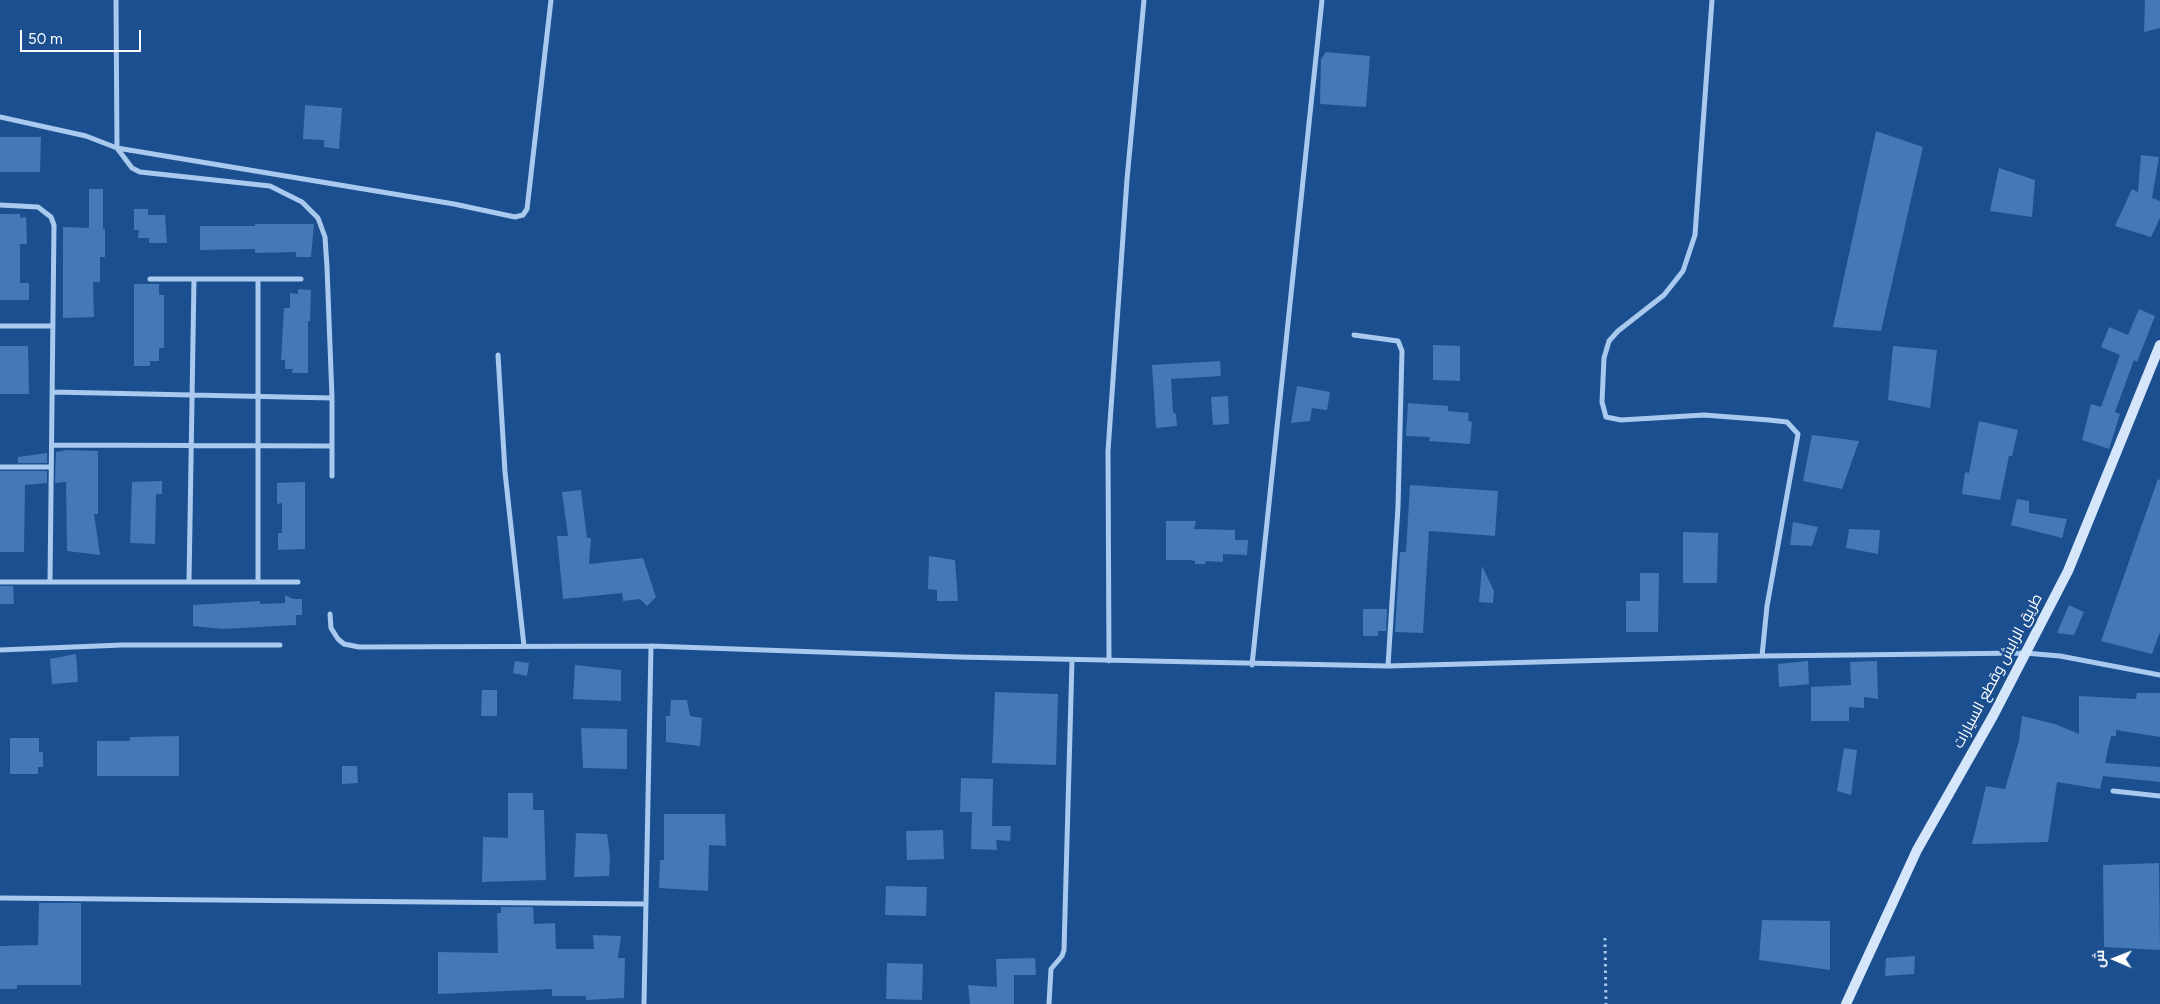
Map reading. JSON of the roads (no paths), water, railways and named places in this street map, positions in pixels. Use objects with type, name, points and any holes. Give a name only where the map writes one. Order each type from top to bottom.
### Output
[{"type":"main road","name":"طريق الرابش وقطع السيارات","points":[[1846,1004],[1917,850],[1993,716],[2068,571],[2160,344]]},
{"type":"street","points":[[116,0],[116,148],[132,168],[140,172],[270,186],[302,202],[318,218],[325,237],[332,398],[332,476]]},
{"type":"street","points":[[0,117],[86,136],[116,148],[454,204],[515,217],[523,216],[527,209],[551,0]]},
{"type":"street","points":[[1109,661],[1108,451],[1127,179],[1144,0]]},
{"type":"street","points":[[1252,665],[1322,0]]},
{"type":"street","points":[[1712,0],[1695,235],[1683,271],[1664,296],[1618,331],[1609,341],[1604,358],[1602,402],[1606,418],[1621,420],[1704,415],[1769,420],[1787,422],[1798,434],[1767,606],[1762,656]]},
{"type":"street","points":[[0,205],[38,206],[51,217],[54,225],[50,582]]},
{"type":"street","points":[[150,279],[300,279]]},
{"type":"street","points":[[189,582],[194,279]]},
{"type":"street","points":[[258,279],[258,582]]},
{"type":"street","points":[[0,326],[53,326]]},
{"type":"street","points":[[1354,335],[1398,341],[1402,351],[1398,507],[1388,666]]},
{"type":"street","points":[[498,355],[505,472],[524,646]]},
{"type":"street","points":[[52,392],[332,398]]},
{"type":"street","points":[[52,445],[332,446]]},
{"type":"street","points":[[0,467],[51,467]]},
{"type":"street","points":[[0,582],[298,582]]},
{"type":"street","points":[[330,614],[331,628],[334,634],[344,644],[352,646],[651,646],[1252,665],[1388,666],[1762,656],[2025,653],[2060,656],[2160,675]]},
{"type":"street","points":[[0,650],[122,644],[280,645]]},
{"type":"street","points":[[644,1004],[651,646]]},
{"type":"street","points":[[1049,1004],[1051,969],[1062,956],[1064,950],[1072,660]]},
{"type":"street","points":[[2113,791],[2160,796]]},
{"type":"street","points":[[0,898],[646,904]]}]
